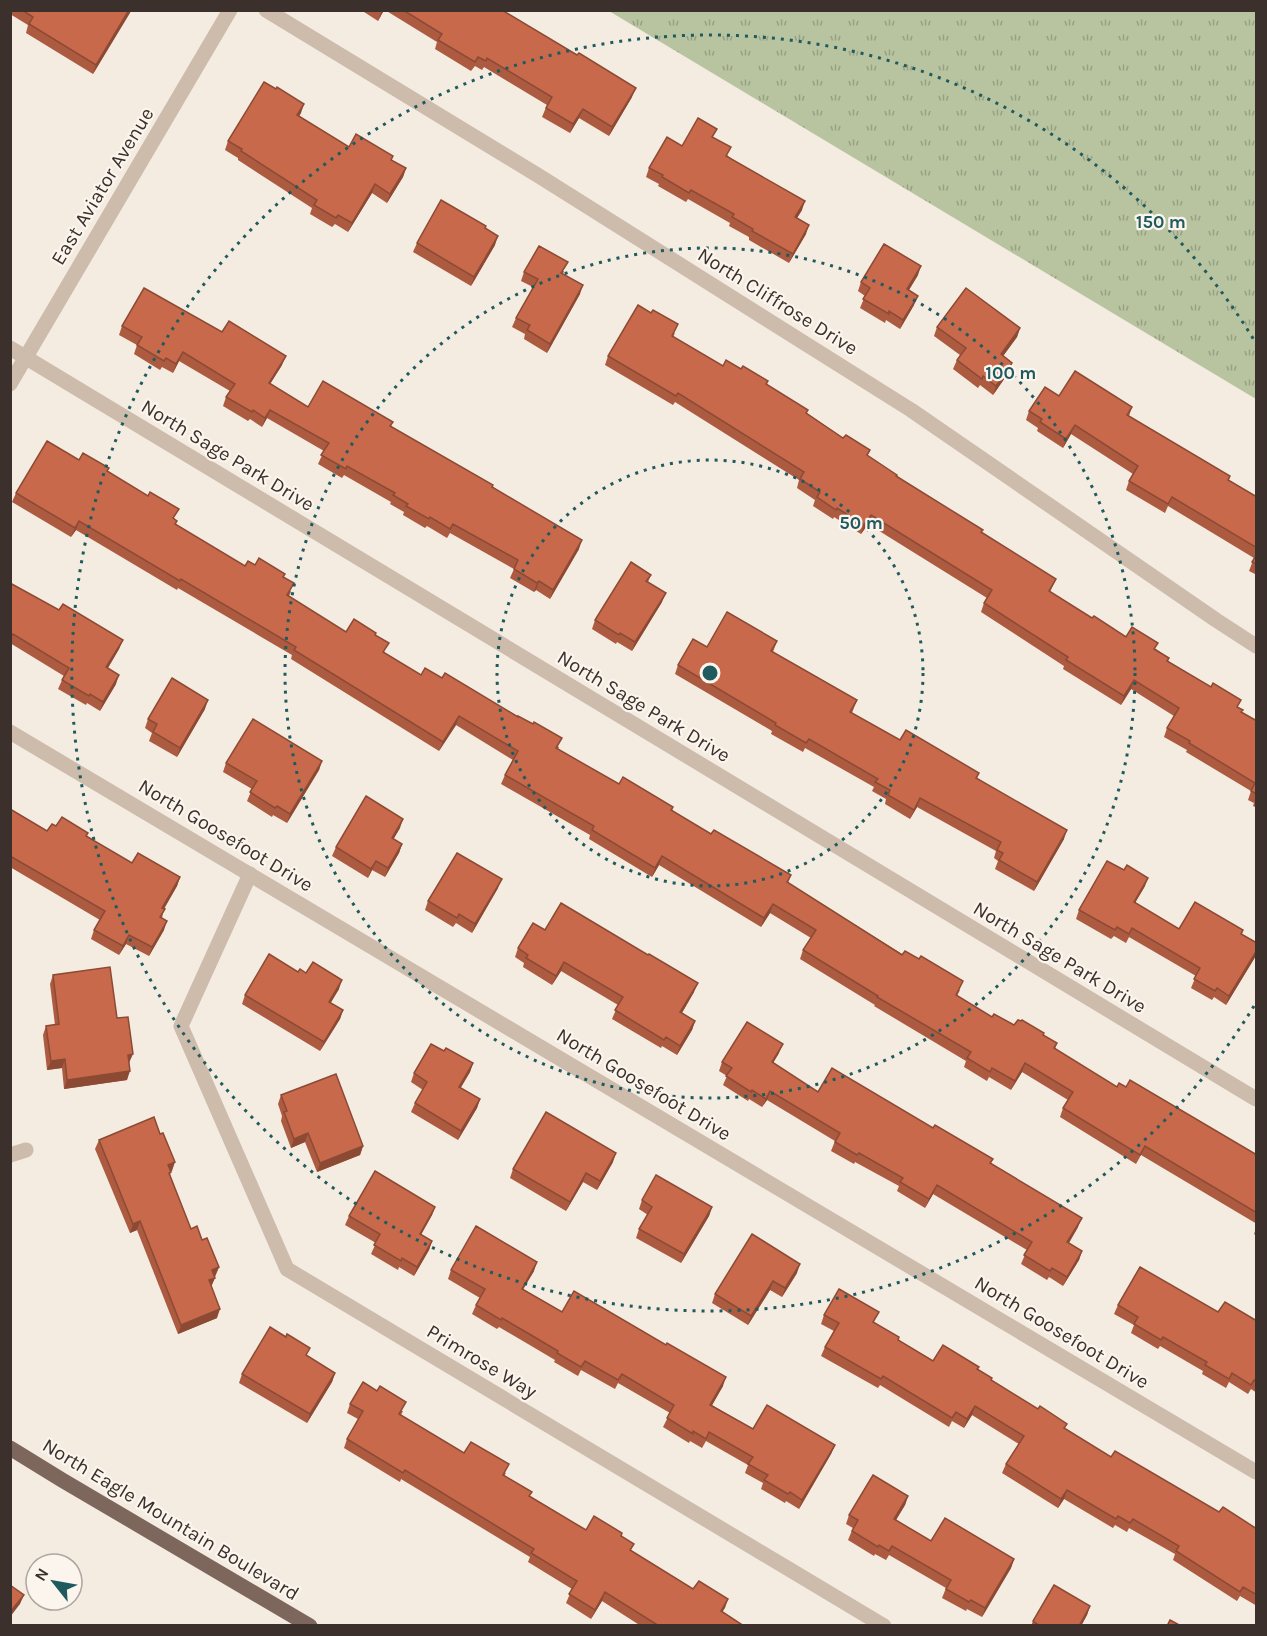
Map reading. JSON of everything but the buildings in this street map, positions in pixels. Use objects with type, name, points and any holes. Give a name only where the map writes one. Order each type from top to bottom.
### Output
[{"type":"main road","name":"North Eagle Mountain Boulevard","points":[[10,1448],[310,1626]]},
{"type":"street","name":"East Aviator Avenue","points":[[10,384],[230,10]]},
{"type":"street","name":"North Cliffrose Drive","points":[[266,10],[549,182],[911,410],[1257,646]]},
{"type":"street","name":"North Sage Park Drive","points":[[10,348],[1257,1099]]},
{"type":"street","name":"North Goosefoot Drive","points":[[10,732],[1257,1472]]},
{"type":"street","name":"Primrose Way","points":[[250,874],[181,1026],[287,1269],[884,1626]]},
{"type":"street","points":[[10,1155],[26,1150]]},
{"type":"green space","points":[[609,11],[1256,11],[1256,399]]}]
